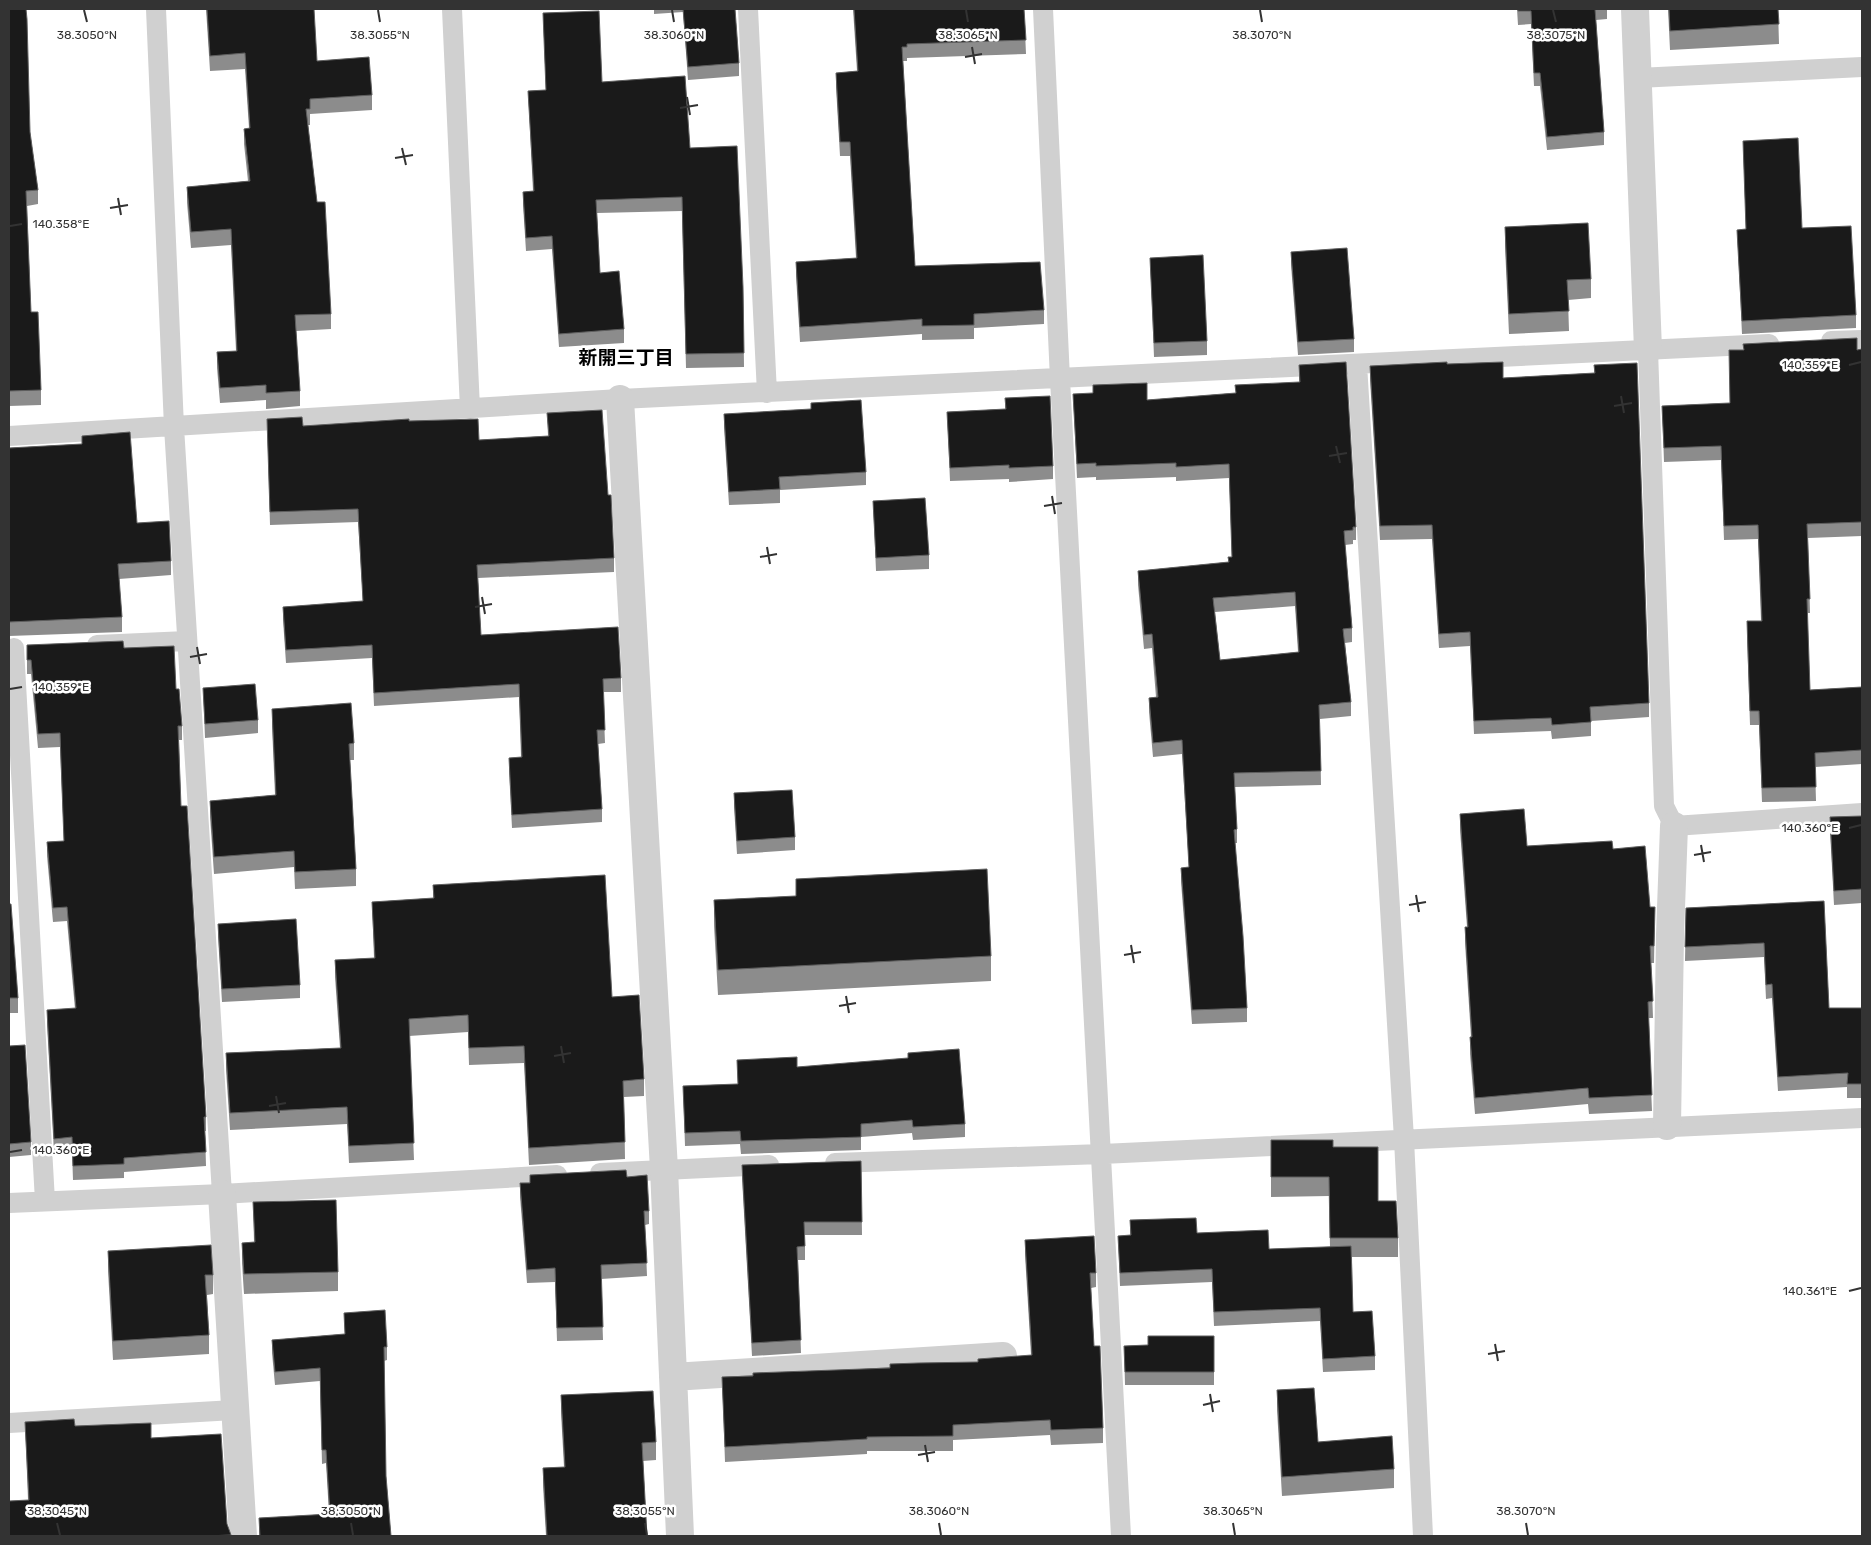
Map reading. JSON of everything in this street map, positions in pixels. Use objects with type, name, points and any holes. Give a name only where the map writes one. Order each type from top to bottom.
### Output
[{"type":"street","points":[[1635,9],[1648,350]]},
{"type":"street","points":[[620,399],[664,1169],[680,1536]]},
{"type":"street","points":[[1667,1126],[1674,826]]},
{"type":"street","points":[[222,1194],[243,1536]]},
{"type":"street","points":[[673,1378],[1003,1356]]},
{"type":"lane","points":[[156,9],[174,426],[222,1194]]},
{"type":"lane","points":[[452,9],[470,409]]},
{"type":"lane","points":[[748,9],[767,393]]},
{"type":"lane","points":[[1043,9],[1060,379],[1121,1536]]},
{"type":"lane","points":[[1638,78],[1862,67]]},
{"type":"lane","points":[[1814,342],[1862,340]]},
{"type":"lane","points":[[9,436],[620,399],[1784,343]]},
{"type":"lane","points":[[1648,350],[1664,806],[1674,826],[1862,813]]},
{"type":"lane","points":[[1357,364],[1404,1139],[1423,1536]]},
{"type":"lane","points":[[81,645],[187,641]]},
{"type":"lane","points":[[18,648],[45,1201]]},
{"type":"lane","points":[[814,1164],[1102,1154],[1862,1118]]},
{"type":"lane","points":[[9,1203],[222,1194],[664,1169],[784,1165]]},
{"type":"lane","points":[[9,1423],[234,1410]]},
{"type":"building","points":[[9,9],[26,9],[27,19],[30,132],[38,190],[26,191],[31,312],[38,312],[41,390],[9,391]]},
{"type":"building","points":[[207,9],[314,9],[317,61],[369,57],[372,95],[310,99],[310,109],[306,109],[317,202],[325,202],[331,314],[295,315],[300,391],[266,393],[266,385],[220,388],[217,352],[237,351],[231,229],[191,232],[187,187],[250,181],[244,129],[250,128],[245,53],[210,56]]},
{"type":"building","points":[[683,9],[735,9],[739,63],[688,67]]},
{"type":"building","points":[[854,9],[1024,9],[1026,40],[907,44],[907,47],[902,47],[915,266],[1040,262],[1044,310],[974,314],[974,325],[922,326],[922,319],[800,327],[796,262],[857,258],[850,142],[840,142],[836,73],[858,71]]},
{"type":"building","points":[[1518,9],[1595,9],[1604,132],[1547,137],[1540,73],[1534,73],[1531,11],[1518,11]]},
{"type":"building","points":[[1669,9],[1778,9],[1779,24],[1670,31]]},
{"type":"building","points":[[599,11],[602,82],[685,76],[690,148],[737,146],[744,353],[686,354],[682,197],[596,200],[600,273],[619,271],[624,329],[559,334],[552,236],[526,238],[523,192],[534,191],[528,91],[546,90],[543,13]]},
{"type":"building","points":[[1798,138],[1802,228],[1851,226],[1856,315],[1742,321],[1737,230],[1746,229],[1743,141]]},
{"type":"building","points":[[1588,223],[1591,279],[1567,280],[1569,311],[1509,314],[1505,227]]},
{"type":"building","points":[[1347,248],[1354,339],[1298,342],[1291,252]]},
{"type":"building","points":[[1203,255],[1207,341],[1154,343],[1150,258]]},
{"type":"building","points":[[1857,338],[1857,350],[1862,349],[1862,522],[1807,524],[1810,599],[1807,599],[1810,690],[1862,687],[1862,750],[1815,753],[1816,787],[1762,788],[1759,711],[1750,711],[1747,621],[1762,621],[1758,525],[1724,526],[1721,446],[1664,448],[1662,406],[1730,403],[1729,350],[1744,350],[1743,344]]},
{"type":"building","points":[[1346,362],[1356,527],[1353,527],[1353,530],[1344,531],[1352,628],[1343,629],[1351,702],[1319,705],[1321,771],[1234,773],[1237,829],[1234,830],[1247,1008],[1192,1010],[1181,868],[1189,867],[1182,740],[1153,743],[1149,698],[1158,697],[1152,634],[1144,635],[1138,571],[1229,562],[1228,557],[1232,557],[1229,464],[1176,467],[1176,463],[1096,466],[1096,463],[1077,464],[1073,394],[1093,393],[1093,385],[1147,383],[1147,400],[1236,393],[1235,385],[1300,382],[1299,365]],"holes":[[[1295,592],[1299,652],[1220,660],[1213,598]]]},
{"type":"building","points":[[1447,362],[1447,364],[1503,362],[1503,378],[1595,373],[1594,365],[1637,363],[1649,703],[1590,707],[1591,722],[1552,725],[1551,718],[1474,721],[1470,632],[1439,634],[1432,525],[1380,526],[1370,366]]},
{"type":"building","points":[[1050,396],[1053,466],[1009,468],[1009,465],[950,468],[947,412],[1006,409],[1005,398]]},
{"type":"building","points":[[861,400],[866,472],[779,477],[780,489],[729,492],[724,414],[811,409],[811,403]]},
{"type":"building","points":[[602,410],[608,495],[611,495],[614,558],[477,565],[481,635],[618,627],[621,678],[603,679],[605,730],[597,730],[602,809],[512,815],[509,758],[522,757],[519,684],[374,693],[372,645],[286,650],[283,607],[363,601],[358,509],[270,512],[267,419],[302,417],[303,426],[409,419],[409,421],[478,419],[479,440],[549,436],[547,413]]},
{"type":"building","points":[[130,432],[137,523],[169,521],[171,561],[118,564],[122,617],[9,622],[9,448],[82,444],[82,436]]},
{"type":"building","points":[[925,498],[929,555],[876,558],[873,501]]},
{"type":"building","points":[[123,641],[124,648],[174,646],[176,689],[179,689],[182,726],[178,726],[181,806],[187,806],[206,1117],[204,1117],[206,1152],[124,1158],[124,1164],[73,1166],[72,1137],[54,1139],[47,1010],[76,1008],[67,907],[53,908],[47,842],[64,841],[60,733],[38,734],[31,660],[27,660],[27,645]]},
{"type":"building","points":[[255,684],[258,720],[205,724],[203,688]]},
{"type":"building","points":[[351,703],[354,743],[349,744],[356,869],[295,872],[294,851],[214,857],[210,801],[276,795],[272,709]]},
{"type":"building","points":[[792,790],[795,837],[737,841],[734,793]]},
{"type":"building","points":[[1524,809],[1527,846],[1612,841],[1613,849],[1645,846],[1650,907],[1655,907],[1654,946],[1650,946],[1653,1001],[1648,1002],[1652,1095],[1589,1098],[1588,1088],[1475,1098],[1465,927],[1468,927],[1460,814]]},
{"type":"building","points":[[1862,816],[1862,889],[1834,891],[1830,817]]},
{"type":"building","points":[[987,869],[991,956],[718,970],[714,900],[796,896],[796,879]]},
{"type":"building","points":[[605,875],[612,997],[639,995],[644,1079],[623,1081],[625,1142],[529,1148],[524,1046],[469,1048],[468,1015],[409,1019],[414,1143],[349,1146],[347,1107],[230,1113],[226,1053],[341,1048],[335,960],[375,958],[372,902],[434,898],[433,885]]},
{"type":"building","points":[[1824,901],[1829,1008],[1862,1008],[1862,1084],[1847,1084],[1848,1073],[1778,1077],[1772,984],[1766,985],[1764,943],[1685,947],[1686,908]]},
{"type":"building","points":[[9,904],[11,904],[18,998],[9,998]]},
{"type":"building","points":[[296,919],[300,985],[222,989],[218,924]]},
{"type":"building","points":[[25,1045],[31,1142],[9,1144],[9,1046]]},
{"type":"building","points":[[959,1049],[965,1124],[913,1127],[912,1120],[861,1124],[861,1137],[741,1141],[740,1131],[685,1133],[683,1086],[738,1084],[737,1060],[797,1057],[797,1067],[908,1058],[908,1053]]},
{"type":"building","points":[[1271,1140],[1333,1140],[1333,1147],[1378,1147],[1378,1201],[1396,1201],[1398,1238],[1330,1238],[1329,1177],[1271,1177]]},
{"type":"building","points":[[861,1161],[862,1222],[804,1222],[805,1246],[797,1247],[801,1340],[752,1343],[742,1165]]},
{"type":"building","points":[[626,1170],[627,1177],[647,1175],[649,1211],[644,1211],[647,1263],[601,1265],[603,1327],[557,1328],[555,1268],[527,1270],[520,1183],[530,1183],[530,1175]]},
{"type":"building","points":[[336,1200],[338,1272],[244,1274],[242,1243],[255,1242],[253,1202]]},
{"type":"building","points":[[1196,1218],[1197,1233],[1268,1230],[1269,1249],[1351,1246],[1353,1312],[1372,1311],[1375,1356],[1323,1359],[1320,1308],[1214,1312],[1212,1269],[1120,1273],[1118,1236],[1131,1235],[1130,1220]]},
{"type":"building","points":[[1094,1236],[1096,1273],[1090,1273],[1094,1346],[1100,1346],[1103,1428],[1051,1430],[1050,1420],[953,1425],[953,1436],[867,1437],[867,1439],[725,1447],[722,1377],[753,1376],[753,1373],[890,1368],[890,1364],[978,1362],[978,1359],[1032,1355],[1025,1240]]},
{"type":"building","points":[[211,1245],[213,1275],[205,1275],[209,1335],[113,1341],[108,1251]]},
{"type":"building","points":[[385,1310],[387,1347],[384,1347],[386,1476],[391,1536],[260,1536],[259,1518],[330,1514],[326,1450],[322,1450],[320,1368],[275,1372],[272,1340],[345,1334],[344,1313]]},
{"type":"building","points":[[1148,1336],[1214,1336],[1214,1372],[1125,1372],[1124,1346],[1148,1345]]},
{"type":"building","points":[[1314,1388],[1318,1442],[1392,1436],[1394,1469],[1282,1477],[1277,1390]]},
{"type":"building","points":[[653,1391],[656,1442],[642,1443],[647,1536],[547,1536],[543,1468],[565,1467],[561,1395]]},
{"type":"building","points":[[74,1419],[75,1426],[151,1423],[151,1438],[221,1434],[227,1524],[231,1535],[9,1536],[9,1501],[29,1500],[25,1422]]},
{"type":"district","name":"新開三丁目","points":[[626,357]]}]
